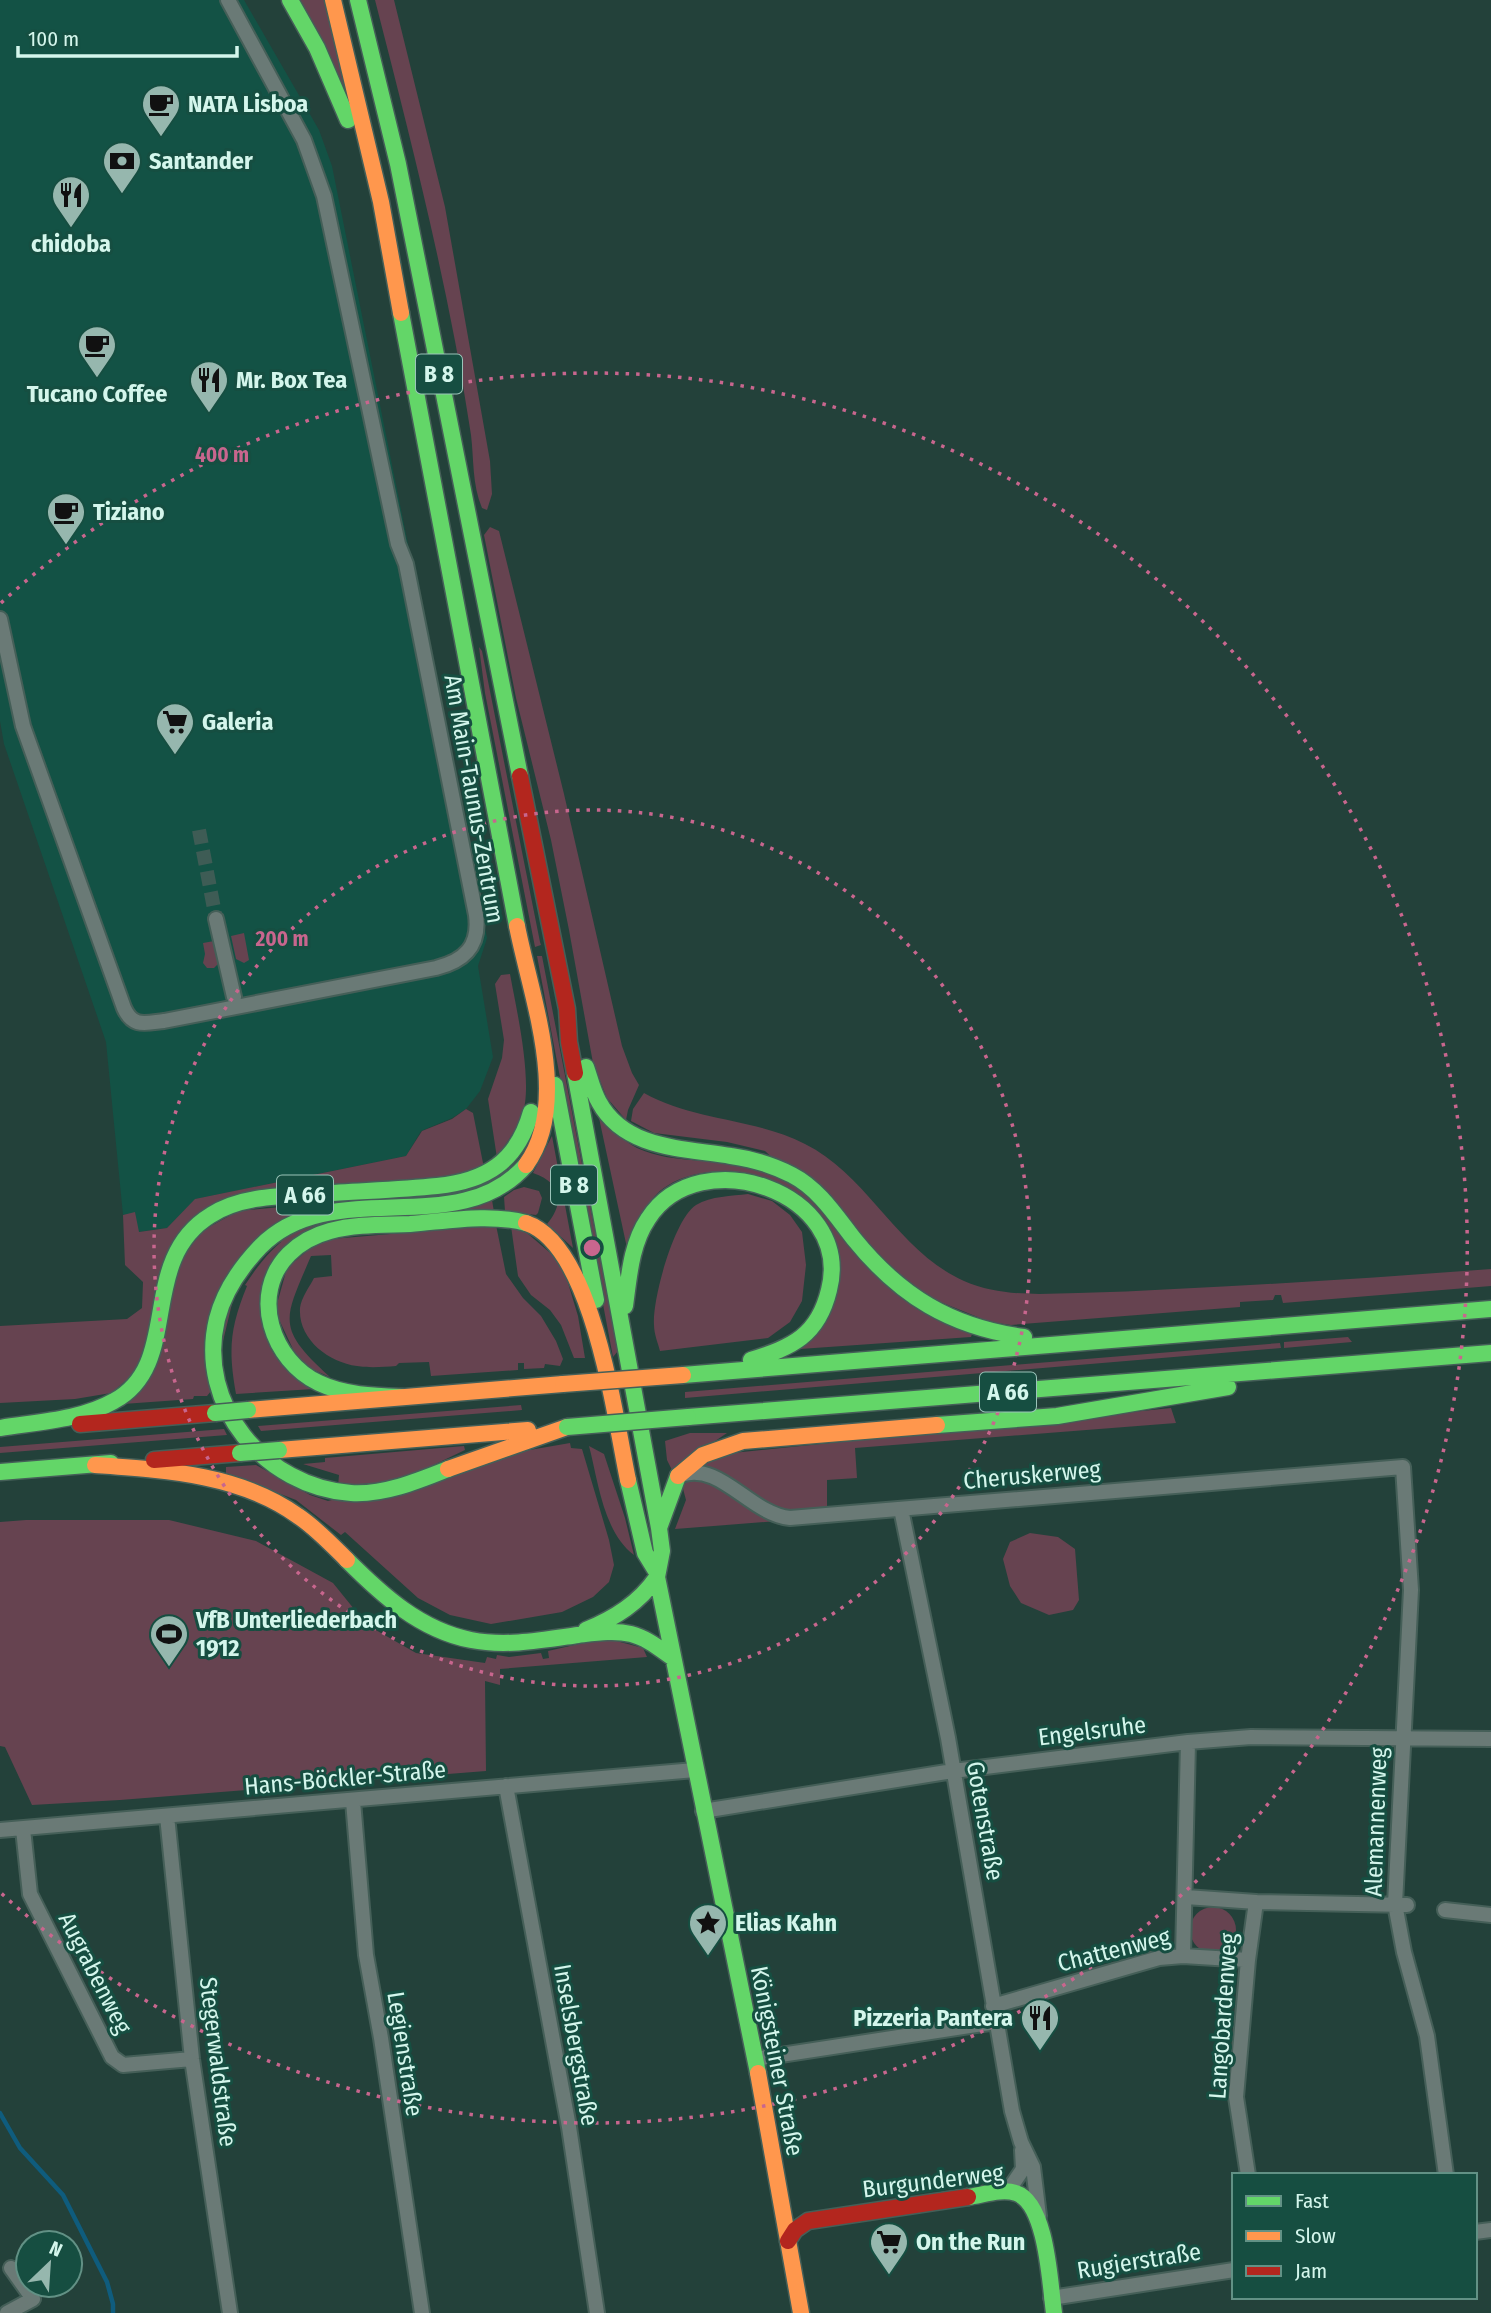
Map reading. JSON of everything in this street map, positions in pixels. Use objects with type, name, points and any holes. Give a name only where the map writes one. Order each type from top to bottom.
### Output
[{"type":"main road","points":[[290,0],[332,80],[366,175],[381,202]]},
{"type":"main road","name":"B 8","points":[[333,0],[381,202],[419,419],[520,941],[555,1081],[602,1332],[602,1353],[637,1526],[645,1553],[656,1574]]},
{"type":"main road","name":"B 8","points":[[358,0],[398,164],[567,1009],[569,1042],[659,1528],[662,1552],[656,1574]]},
{"type":"main road","name":"A 66","points":[[0,1429],[92,1410],[108,1405],[124,1395],[136,1382],[148,1361],[157,1329],[164,1278],[177,1248],[191,1229],[228,1205],[275,1197],[441,1186],[475,1179],[502,1163],[524,1136],[531,1112],[532,1054],[519,974],[520,941]]},
{"type":"main road","points":[[567,1009],[581,1041],[588,1076],[596,1097],[627,1133],[659,1146],[751,1157],[792,1175],[809,1186],[825,1202],[877,1268],[891,1281],[919,1302],[961,1323],[1005,1335],[1095,1341]]},
{"type":"main road","name":"A 66","points":[[538,1019],[545,1110],[541,1136],[522,1170],[494,1192],[472,1199],[453,1203],[356,1209],[311,1219],[282,1231],[248,1259],[235,1277],[220,1308],[214,1354],[224,1403],[245,1442],[258,1457],[273,1467],[304,1484],[321,1489],[353,1494],[384,1491],[567,1427]]},
{"type":"main road","points":[[622,1320],[637,1243],[654,1210],[667,1197],[696,1183],[730,1180],[771,1187],[804,1207],[828,1240],[832,1263],[831,1288],[820,1316],[798,1342],[782,1350],[744,1363],[683,1375]]},
{"type":"main road","points":[[402,1397],[354,1393],[319,1383],[296,1369],[279,1349],[269,1321],[272,1283],[286,1257],[304,1241],[330,1231],[366,1226],[496,1218],[530,1224],[547,1235],[563,1253],[584,1297],[602,1353]]},
{"type":"main road","name":"A 66","points":[[0,1429],[1491,1309]]},
{"type":"main road","name":"A 66","points":[[0,1472],[1491,1353]]},
{"type":"main road","points":[[659,1528],[678,1476],[705,1452],[736,1442],[754,1438],[1058,1416],[1196,1394],[1328,1366]]},
{"type":"main road","points":[[95,1465],[161,1470],[206,1479],[268,1499],[297,1515],[320,1534],[399,1608],[426,1625],[444,1632],[468,1639],[501,1643],[525,1643],[598,1633],[632,1634],[649,1641],[673,1658]]},
{"type":"main road","points":[[565,1637],[601,1624],[627,1609],[647,1590],[656,1574]]},
{"type":"main road","name":"Königsteiner Straße","points":[[656,1574],[755,2059],[801,2313]]},
{"type":"main road","name":"Burgunderweg","points":[[808,2221],[1008,2190],[1021,2194],[1034,2207],[1040,2231]]},
{"type":"main road","points":[[781,2204],[795,2216],[808,2221]]},
{"type":"main road","points":[[788,2241],[795,2230],[808,2221]]},
{"type":"main road","name":"Gotenstraße","points":[[1040,2231],[1052,2305]]},
{"type":"street","name":"Am Main-Taunus-Zentrum","points":[[0,619],[23,726],[124,1008],[134,1021],[164,1021],[436,968],[456,961],[469,950],[477,933],[476,915],[406,564],[398,544],[324,196],[304,140],[228,0]]},
{"type":"street","points":[[216,919],[234,997]]},
{"type":"street","name":"Cheruskerweg","points":[[678,1476],[689,1472],[713,1476],[754,1505],[782,1517],[1403,1466]]},
{"type":"street","name":"Alemannenweg","points":[[1403,1466],[1411,1590],[1402,1737],[1401,1905],[1404,1952],[1427,2036],[1446,2173]]},
{"type":"street","name":"Gotenstraße","points":[[901,1509],[953,1771],[1012,2110],[1021,2141],[1033,2167],[1040,2231]]},
{"type":"street","name":"Engelsruhe","points":[[703,1811],[953,1771],[1188,1742],[1251,1737],[1491,1739]]},
{"type":"street","name":"Langobardenweg","points":[[1183,1956],[1188,1742]]},
{"type":"street","name":"Hans-Böckler-Straße","points":[[0,1830],[695,1770]]},
{"type":"street","name":"Inselsbergstraße","points":[[506,1786],[569,2127],[597,2313]]},
{"type":"street","name":"Legienstraße","points":[[353,1801],[366,1955],[422,2313]]},
{"type":"street","name":"Stegerwaldstraße","points":[[167,1816],[192,2059],[230,2313]]},
{"type":"street","name":"Augrabenweg","points":[[23,1829],[30,1894],[112,2057],[123,2065],[192,2059]]},
{"type":"street","name":"Chattenweg","points":[[1186,1897],[1256,1902],[1401,1905]]},
{"type":"street","name":"Langobardenweg","points":[[1248,2173],[1236,2097],[1256,1902]]},
{"type":"street","points":[[1446,1910],[1491,1915]]},
{"type":"street","name":"Chattenweg","points":[[993,2006],[1159,1958],[1183,1956],[1248,1960]]},
{"type":"street","points":[[755,2059],[996,2022]]},
{"type":"street","name":"Gotenstraße","points":[[1008,2190],[1023,2169],[1021,2141]]},
{"type":"street","points":[[7,2313],[33,2300],[11,2268]]},
{"type":"street","name":"Rugierstraße","points":[[1052,2305],[1232,2270]]},
{"type":"shaded area","points":[[0,0],[244,0],[319,130],[332,166],[487,938],[478,966],[493,1057],[480,1091],[466,1109],[421,1131],[406,1156],[196,1199],[167,1228],[138,1232],[135,1213],[123,1215],[106,1042],[4,744],[0,721]]},
{"type":"shaded area","points":[[295,0],[324,0],[361,142]]},
{"type":"shaded area","points":[[375,0],[394,0],[445,207],[490,461],[492,494],[487,510],[482,508],[476,490],[471,435],[455,341],[407,127]]},
{"type":"shaded area","points":[[490,527],[499,531],[564,794],[622,1046],[639,1085],[626,1120],[607,1098],[593,1063],[551,840],[516,698],[484,535]]},
{"type":"shaded area","points":[[479,647],[482,651],[541,945],[535,947],[485,693]]},
{"type":"shaded area","points":[[244,933],[249,960],[244,963],[236,959],[231,936]]},
{"type":"shaded area","points":[[214,941],[218,964],[214,968],[207,968],[203,963],[203,943]]},
{"type":"shaded area","points":[[537,956],[542,956],[618,1351],[613,1357]]},
{"type":"shaded area","points":[[510,974],[523,1046],[525,1102],[517,1126],[497,1158],[488,1099],[502,1058],[504,1040],[495,984],[501,975]]},
{"type":"shaded area","points":[[644,1093],[683,1109],[765,1129],[805,1144],[847,1175],[901,1233],[941,1268],[964,1281],[992,1290],[1035,1294],[1138,1291],[1491,1269],[1491,1286],[1283,1303],[1281,1295],[1275,1295],[1273,1300],[1240,1302],[1240,1307],[1011,1325],[990,1322],[923,1295],[765,1151],[727,1142],[654,1133],[631,1121],[633,1109]]},
{"type":"shaded area","points":[[466,1109],[473,1113],[484,1168],[464,1176],[297,1187],[188,1223],[135,1373],[111,1393],[75,1399],[0,1403],[0,1326],[127,1319],[142,1308],[143,1282],[125,1265],[123,1215],[135,1212],[139,1232],[167,1228],[195,1199],[406,1156],[422,1131],[452,1119]]},
{"type":"shaded area","points":[[599,1118],[632,1145],[654,1154],[743,1165],[788,1181],[815,1204],[887,1286],[916,1308],[972,1334],[971,1337],[800,1349],[823,1322],[836,1293],[840,1266],[835,1239],[822,1216],[801,1196],[773,1181],[739,1173],[720,1172],[702,1173],[675,1181],[653,1198],[627,1248]]},
{"type":"shaded area","points":[[552,1136],[573,1248],[547,1224],[557,1208],[557,1193],[554,1187],[533,1173]]},
{"type":"shaded area","points":[[524,1187],[539,1191],[542,1198],[538,1213],[536,1215],[505,1211],[504,1197]]},
{"type":"shaded area","points":[[423,1194],[244,1254],[211,1391],[207,1396],[123,1404],[177,1265],[202,1231],[238,1211]]},
{"type":"shaded area","points":[[748,1194],[772,1201],[790,1215],[802,1232],[806,1265],[802,1301],[790,1322],[768,1338],[660,1351],[654,1328],[654,1313],[666,1261],[680,1226],[688,1213],[702,1202]]},
{"type":"shaded area","points":[[492,1200],[494,1212],[340,1223],[304,1235],[289,1245],[277,1259],[267,1283],[262,1305],[263,1327],[271,1349],[285,1368],[314,1389],[236,1394],[231,1351],[237,1314],[247,1286],[245,1285],[266,1257],[285,1239],[310,1226],[351,1217],[461,1209]]},
{"type":"shaded area","points":[[496,1225],[506,1274],[523,1298],[541,1316],[556,1341],[563,1359],[560,1366],[545,1364],[544,1368],[524,1369],[524,1363],[518,1363],[518,1370],[431,1376],[429,1362],[371,1367],[336,1360],[310,1339],[304,1330],[300,1308],[314,1278],[332,1276],[331,1255],[311,1256],[295,1295],[290,1322],[300,1346],[330,1377],[300,1364],[275,1311],[287,1268],[320,1240]]},
{"type":"shaded area","points":[[511,1226],[520,1227],[562,1263],[578,1316],[585,1358],[574,1358],[561,1325],[550,1310],[531,1295],[518,1276]]},
{"type":"shaded area","points":[[1348,1337],[1352,1342],[1284,1348],[1284,1342]]},
{"type":"shaded area","points":[[1280,1343],[1281,1348],[685,1398],[685,1392]]},
{"type":"shaded area","points":[[521,1405],[522,1410],[261,1431],[258,1426]]},
{"type":"shaded area","points":[[1171,1408],[1176,1423],[855,1448],[857,1478],[827,1480],[827,1508],[777,1510],[696,1467],[713,1455]]},
{"type":"shaded area","points":[[224,1429],[227,1435],[0,1453],[0,1447]]},
{"type":"shaded area","points":[[690,1433],[727,1433],[672,1470],[667,1460],[665,1441]]},
{"type":"shaded area","points":[[570,1443],[571,1448],[582,1449],[609,1540],[614,1565],[609,1582],[593,1597],[562,1612],[491,1624],[450,1615],[418,1598],[345,1532],[341,1535],[296,1500],[226,1473],[226,1467],[256,1465],[310,1495],[328,1501],[507,1454]]},
{"type":"shaded area","points":[[464,1446],[465,1450],[400,1481],[338,1486],[339,1475],[303,1464],[325,1462],[325,1458]]},
{"type":"shaded area","points":[[589,1446],[604,1454],[634,1555],[615,1533],[603,1505]]},
{"type":"shaded area","points":[[693,1479],[719,1484],[764,1517],[778,1521],[675,1529],[686,1500],[682,1485]]},
{"type":"shaded area","points":[[169,1520],[256,1541],[333,1583],[367,1625],[416,1653],[485,1663],[487,1657],[496,1659],[497,1655],[509,1657],[541,1653],[543,1659],[549,1658],[548,1651],[605,1638],[643,1648],[647,1657],[500,1669],[500,1685],[485,1681],[486,1771],[32,1805],[5,1747],[0,1746],[0,1522]]},
{"type":"shaded area","points":[[1030,1533],[1058,1537],[1075,1549],[1079,1600],[1073,1610],[1049,1615],[1021,1603],[1010,1586],[1003,1559],[1010,1542]]},
{"type":"shaded area","points":[[1213,1907],[1229,1914],[1236,1930],[1229,1946],[1213,1953],[1197,1946],[1190,1930],[1197,1914]]},
{"type":"waterway","points":[[0,2113],[20,2148],[63,2195],[107,2282],[113,2313]]},
{"type":"tunnel","points":[[199,830],[216,919]]},
{"type":"traffic: fast","points":[[290,0],[317,48],[348,120]]},
{"type":"traffic: fast","points":[[358,0],[398,164],[520,776]]},
{"type":"traffic: fast","points":[[401,313],[517,926]]},
{"type":"traffic: fast","points":[[586,1067],[599,1102],[610,1118],[624,1130],[658,1144],[747,1159],[792,1175],[819,1195],[854,1239],[890,1277],[929,1306],[973,1325],[1024,1337]]},
{"type":"traffic: fast","points":[[575,1073],[659,1528]]},
{"type":"traffic: fast","points":[[555,1085],[596,1300]]},
{"type":"traffic: fast","points":[[0,1428],[87,1412],[114,1401],[135,1384],[148,1362],[156,1338],[174,1258],[188,1235],[211,1215],[223,1208],[264,1198],[422,1187],[470,1179],[485,1174],[508,1156],[525,1129],[531,1112]]},
{"type":"traffic: fast","points":[[448,1469],[401,1486],[363,1493],[320,1487],[291,1475],[265,1458],[244,1436],[227,1410],[217,1382],[213,1351],[217,1319],[229,1289],[246,1263],[260,1247],[289,1225],[322,1214],[358,1209],[431,1206],[466,1200],[498,1188],[526,1165]]},
{"type":"traffic: fast","points":[[625,1306],[632,1261],[642,1229],[671,1195],[701,1183],[734,1180],[767,1188],[796,1203],[818,1226],[830,1256],[829,1290],[818,1319],[810,1329],[791,1344],[751,1360]]},
{"type":"traffic: fast","points":[[402,1397],[359,1394],[329,1387],[303,1373],[289,1359],[278,1343],[271,1325],[270,1288],[277,1270],[289,1254],[303,1243],[340,1229],[483,1218],[526,1223]]},
{"type":"traffic: fast","points":[[683,1375],[1491,1309]]},
{"type":"traffic: fast","points":[[688,1417],[1491,1353]]},
{"type":"traffic: fast","points":[[937,1425],[1057,1416],[1228,1387]]},
{"type":"traffic: fast","points":[[215,1413],[248,1410]]},
{"type":"traffic: fast","points":[[567,1427],[688,1417]]},
{"type":"traffic: fast","points":[[240,1453],[279,1450]]},
{"type":"traffic: fast","points":[[0,1472],[111,1463]]},
{"type":"traffic: fast","points":[[678,1476],[659,1528],[662,1551],[657,1577],[758,2073]]},
{"type":"traffic: fast","points":[[628,1480],[645,1553],[656,1571]]},
{"type":"traffic: fast","points":[[347,1560],[403,1609],[419,1620],[452,1635],[484,1642],[511,1643],[598,1633],[625,1633],[648,1641],[673,1658]]},
{"type":"traffic: fast","points":[[586,1630],[626,1609],[657,1577]]},
{"type":"traffic: fast","points":[[968,2197],[1005,2191],[1016,2193],[1026,2200],[1041,2228],[1054,2313]]},
{"type":"traffic: slow","points":[[333,0],[381,202],[401,313]]},
{"type":"traffic: slow","points":[[517,926],[538,1015],[547,1080],[546,1111],[539,1139],[526,1165]]},
{"type":"traffic: slow","points":[[526,1223],[549,1238],[568,1264],[584,1298],[608,1377],[628,1480]]},
{"type":"traffic: slow","points":[[563,1384],[683,1375]]},
{"type":"traffic: slow","points":[[248,1410],[563,1384]]},
{"type":"traffic: slow","points":[[678,1476],[703,1455],[743,1441],[937,1425]]},
{"type":"traffic: slow","points":[[448,1469],[567,1427]]},
{"type":"traffic: slow","points":[[279,1450],[528,1430]]},
{"type":"traffic: slow","points":[[95,1465],[174,1472],[252,1491],[305,1521],[347,1560]]},
{"type":"traffic: slow","points":[[758,2073],[801,2313]]},
{"type":"traffic: jam","points":[[520,776],[567,1009],[569,1042],[575,1073]]},
{"type":"traffic: jam","points":[[80,1424],[215,1413]]},
{"type":"traffic: jam","points":[[154,1460],[240,1453]]},
{"type":"traffic: jam","points":[[788,2241],[795,2230],[808,2221],[968,2197]]},
{"type":"place","name":"NATA Lisboa","points":[[161,138]]},
{"type":"place","name":"Santander","points":[[122,195]]},
{"type":"place","name":"chidoba","points":[[71,229]]},
{"type":"place","name":"Tucano Coffee","points":[[97,379]]},
{"type":"place","name":"Mr. Box Tea","points":[[209,414]]},
{"type":"place","name":"Tiziano","points":[[66,546]]},
{"type":"place","name":"Galeria","points":[[175,756]]},
{"type":"place","name":"VfB Unterliederbach 1912","points":[[169,1668]]},
{"type":"place","name":"Elias Kahn","points":[[708,1957]]},
{"type":"place","name":"Pizzeria Pantera","points":[[1040,2052]]},
{"type":"place","name":"On the Run","points":[[889,2276]]}]
